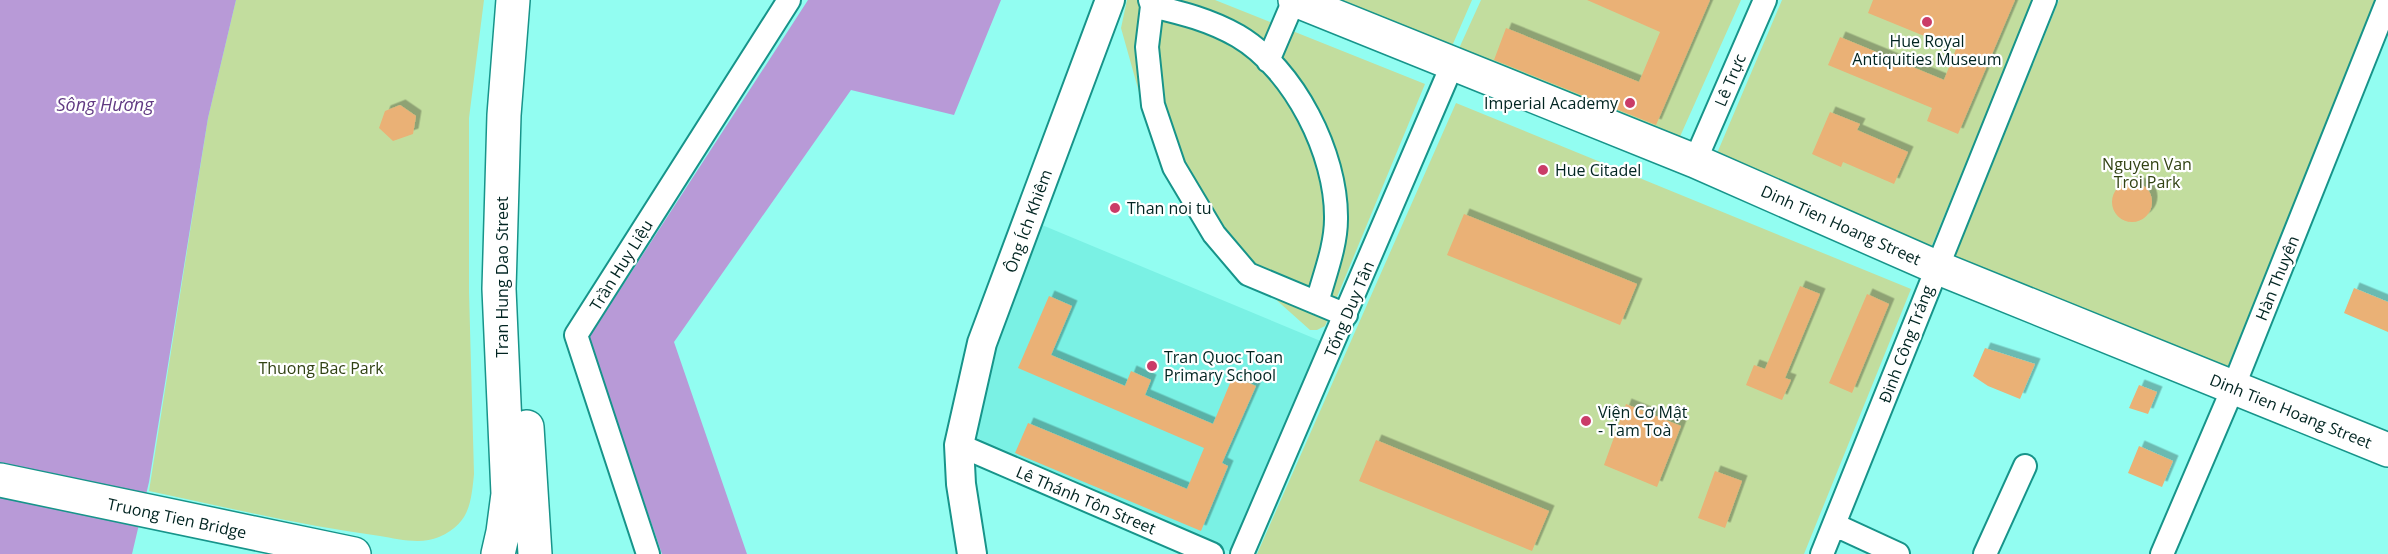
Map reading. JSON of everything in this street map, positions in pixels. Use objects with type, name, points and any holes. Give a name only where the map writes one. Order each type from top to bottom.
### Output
[{"type":"main road","name":"Tran Hung Dao Street","points":[[498,554],[507,494],[499,289],[504,115],[513,0]]},
{"type":"main road","name":"Tran Hung Dao Street","points":[[534,0],[524,124],[518,247],[522,359],[535,554]]},
{"type":"main road","name":"Dinh Tien Hoang Street","points":[[1294,0],[1695,161],[1936,267],[2388,450]]},
{"type":"main road","name":"Truong Tien Bridge","points":[[0,480],[354,554]]},
{"type":"street","name":"Trần Huy Liệu","points":[[648,554],[576,335],[789,0]]},
{"type":"street","name":"Ông Ích Khiêm","points":[[972,554],[961,484],[959,445],[982,343],[1110,0]]},
{"type":"street","points":[[1268,61],[1294,0]]},
{"type":"street","name":"Lê Trực","points":[[1695,161],[1765,0]]},
{"type":"street","name":"Đinh Công Tráng","points":[[1822,554],[2045,0]]},
{"type":"street","name":"Hàn Thuyên","points":[[2162,554],[2233,388],[2388,0]]},
{"type":"street","points":[[1317,303],[1333,241],[1336,221],[1335,191],[1320,142],[1303,106],[1280,73],[1239,37],[1214,23],[1151,3],[1147,47],[1154,105],[1174,167],[1214,234],[1248,274],[1317,303],[1346,315]]},
{"type":"street","name":"Tống Duy Tân","points":[[1242,554],[1453,63]]},
{"type":"street","name":"Lê Thánh Tôn Street","points":[[959,445],[1212,554]]},
{"type":"street","points":[[1985,554],[2025,466]]},
{"type":"street","points":[[1835,525],[1898,554]]},
{"type":"shaded area","name":"Tran Quoc Toan Primary School","points":[[1042,225],[1323,342],[1231,552],[973,442],[998,337]]},
{"type":"green space","name":"Thuong Bac Park","points":[[236,0],[484,0],[469,118],[469,292],[474,474],[467,512],[457,526],[439,537],[425,541],[410,541],[351,532],[149,491],[208,118]]},
{"type":"green space","points":[[1127,0],[1215,0],[1425,84],[1325,326],[1317,330],[1310,330],[1263,288],[1144,110],[1121,28]]},
{"type":"green space","points":[[1323,0],[1472,0],[1449,53]]},
{"type":"green space","name":"Imperial Academy","points":[[1481,0],[1741,0],[1674,150],[1456,55]]},
{"type":"green space","points":[[1782,0],[2033,0],[1930,250],[1715,158]]},
{"type":"green space","name":"Nguyen Van Troi Park","points":[[2059,0],[2376,0],[2226,371],[1954,259]]},
{"type":"green space","name":"Viện Cơ Mật - Tam Toà","points":[[1456,103],[1911,289],[1804,554],[1257,554]]},
{"type":"water","name":"Sông Hương","points":[[0,0],[236,0],[208,118],[149,482],[132,554],[0,554]]},
{"type":"water","points":[[808,0],[1001,0],[954,115],[851,90],[674,342],[747,554],[662,554],[588,339]]},
{"type":"building","points":[[1587,0],[1710,0],[1656,125],[1494,60],[1506,28],[1639,82],[1660,32]]},
{"type":"building","points":[[1873,0],[2015,0],[1958,134],[1927,121],[1932,108],[1828,65],[1840,37],[1944,80],[1956,49],[1868,13]]},
{"type":"building","points":[[400,105],[416,116],[413,134],[393,141],[379,128],[385,111]]},
{"type":"building","points":[[1830,112],[1860,124],[1857,130],[1908,152],[1894,184],[1843,162],[1841,167],[1812,154]]},
{"type":"building","points":[[2132,182],[2146,188],[2152,202],[2146,216],[2132,222],[2118,216],[2112,202],[2118,188]]},
{"type":"building","points":[[1464,214],[1637,284],[1620,325],[1447,255]]},
{"type":"building","points":[[1800,286],[1820,294],[1785,378],[1791,380],[1782,400],[1746,385],[1754,365],[1765,369]]},
{"type":"building","points":[[2354,288],[2388,302],[2388,332],[2344,313]]},
{"type":"building","points":[[1867,294],[1889,304],[1852,393],[1829,383]]},
{"type":"building","points":[[1049,296],[1072,306],[1051,355],[1125,386],[1131,371],[1151,380],[1145,395],[1213,424],[1233,376],[1256,386],[1222,463],[1228,466],[1201,531],[1015,453],[1028,423],[1187,489],[1204,448],[1018,368]]},
{"type":"building","points":[[1985,348],[2035,364],[2020,399],[1988,386],[1973,376]]},
{"type":"building","points":[[2139,385],[2157,392],[2148,414],[2129,408]]},
{"type":"building","points":[[1626,404],[1681,426],[1657,487],[1604,465]]},
{"type":"building","points":[[1376,440],[1549,511],[1532,551],[1359,481]]},
{"type":"building","points":[[2139,446],[2173,461],[2162,487],[2128,473]]},
{"type":"building","points":[[1715,471],[1742,481],[1725,528],[1698,518]]},
{"type":"place","name":"Hue Royal Antiquities Museum","points":[[1927,22]]},
{"type":"place","name":"Imperial Academy","points":[[1630,103]]},
{"type":"place","name":"Hue Citadel","points":[[1543,170]]},
{"type":"place","name":"Than noi tu","points":[[1115,208]]},
{"type":"place","name":"Tran Quoc Toan Primary School","points":[[1152,366]]},
{"type":"place","name":"Viện Cơ Mật - Tam Toà","points":[[1586,421]]}]
